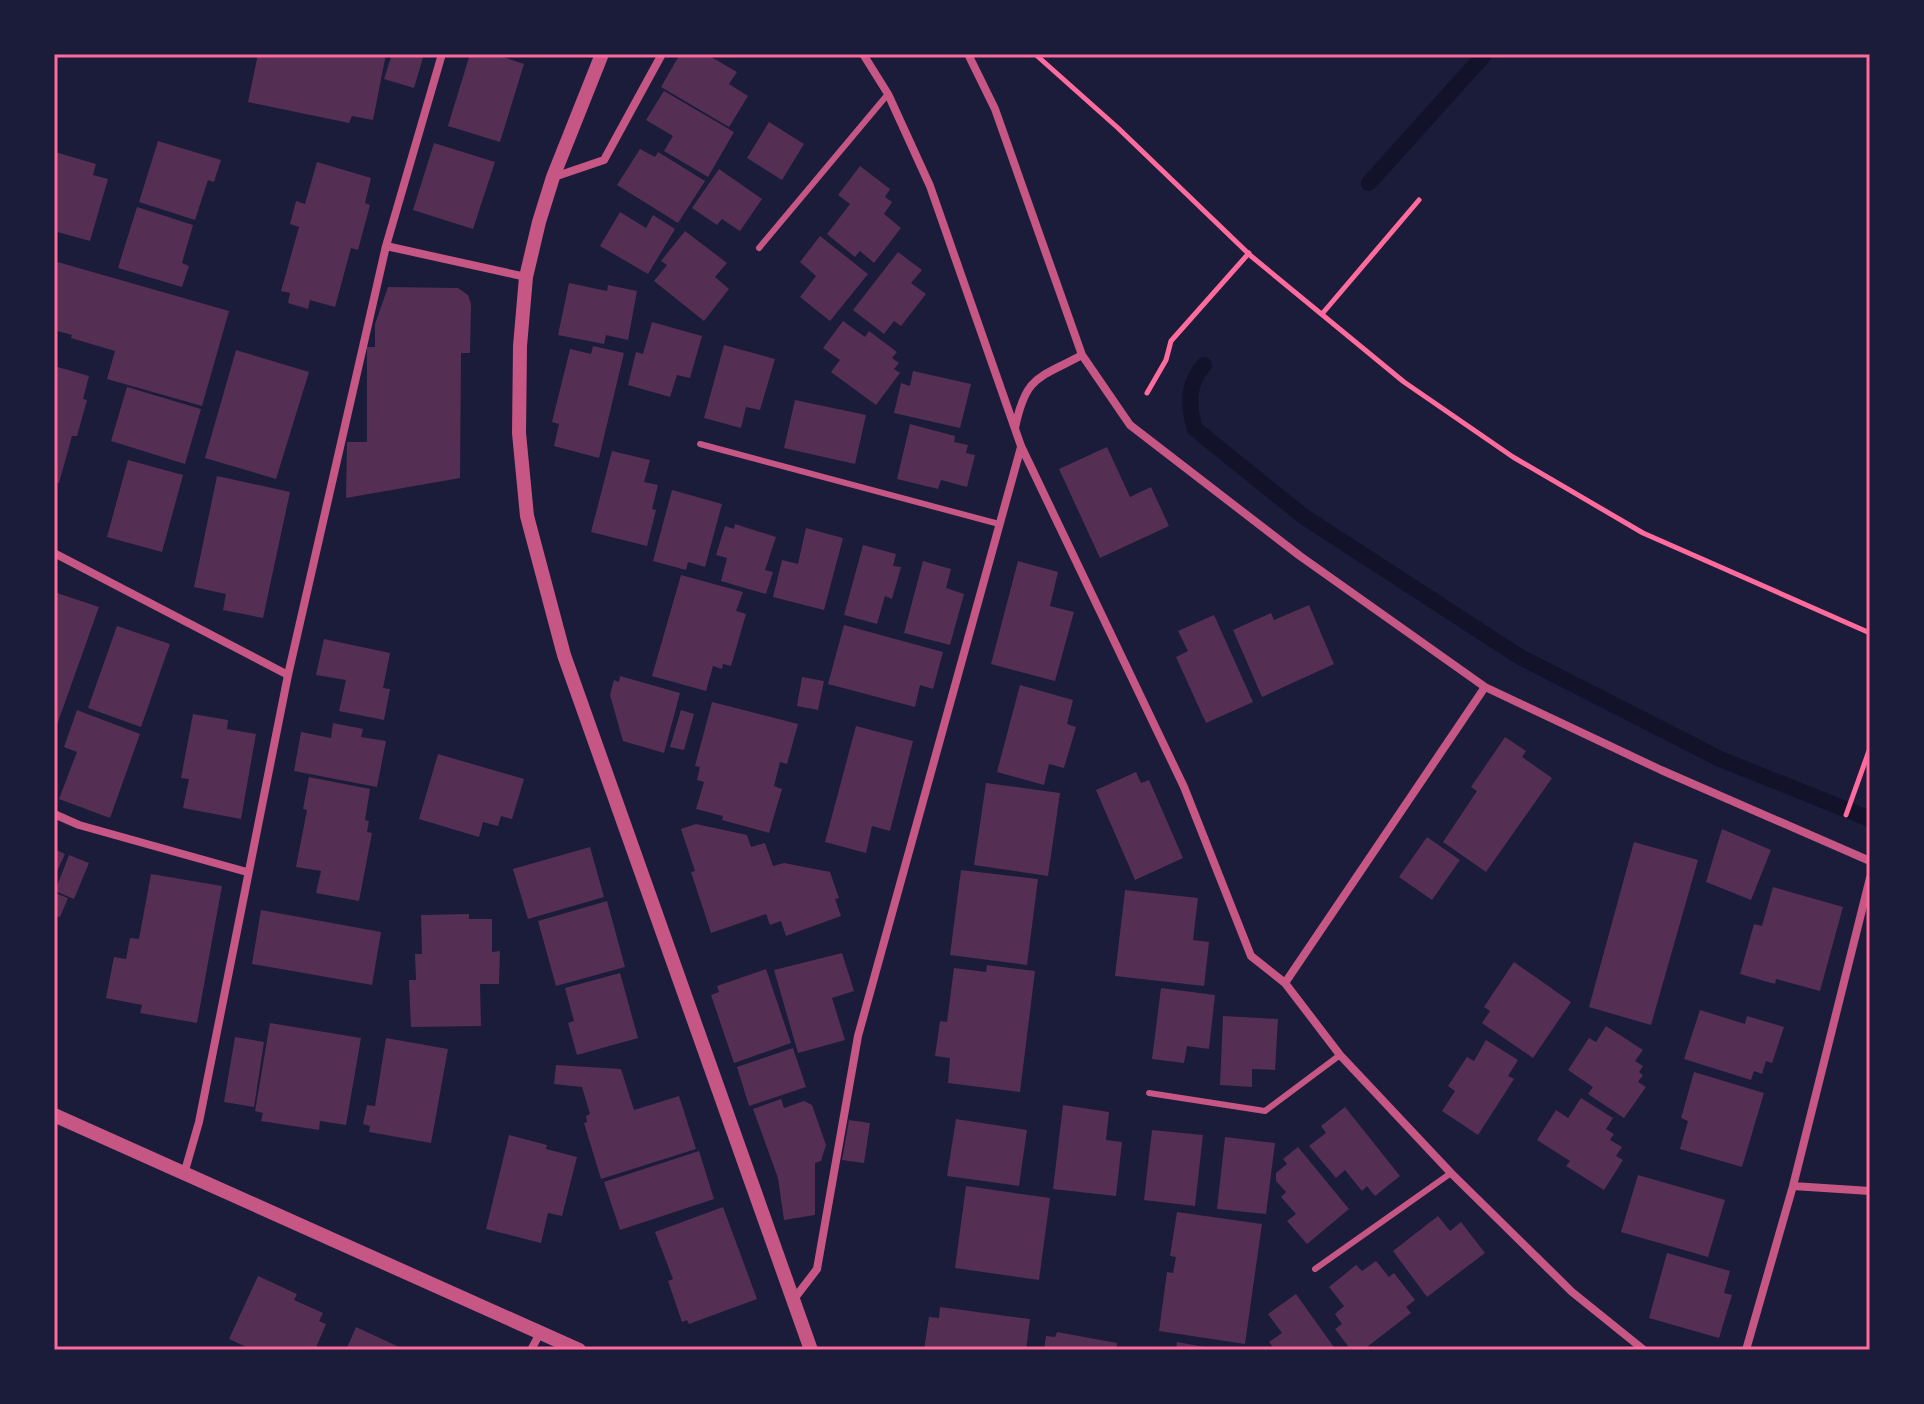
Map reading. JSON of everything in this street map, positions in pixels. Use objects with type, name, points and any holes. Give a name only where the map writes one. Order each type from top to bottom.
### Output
[{"type":"street","points":[[184,1175],[199,1122],[288,675],[386,246],[442,54]]},
{"type":"street","points":[[602,54],[553,177],[526,277],[520,346],[519,433],[527,516],[569,670],[811,1350]]},
{"type":"street","points":[[553,177],[604,160],[662,54]]},
{"type":"street","points":[[863,54],[888,94],[930,186],[1021,446],[1184,787],[1251,956],[1285,983],[1340,1055],[1451,1173],[1572,1292],[1644,1350]]},
{"type":"street","points":[[968,54],[995,109],[1082,355],[1130,425],[1300,556],[1485,687],[1661,770],[1870,861]]},
{"type":"street","points":[[386,246],[526,277]]},
{"type":"street","points":[[1015,428],[1020,402],[1031,382],[1082,355]]},
{"type":"street","points":[[794,1299],[817,1269],[858,1036],[1021,446]]},
{"type":"street","points":[[54,553],[288,675]]},
{"type":"street","points":[[1285,983],[1485,687]]},
{"type":"street","points":[[54,814],[79,825],[247,872]]},
{"type":"street","points":[[1746,1350],[1793,1186],[1870,878]]},
{"type":"street","points":[[54,1115],[579,1350]]},
{"type":"street","points":[[1793,1186],[1870,1191]]},
{"type":"street","points":[[531,1350],[540,1333]]},
{"type":"lane","points":[[759,248],[888,94]]},
{"type":"lane","points":[[700,444],[999,524]]},
{"type":"lane","points":[[1149,1093],[1265,1111],[1340,1055]]},
{"type":"lane","points":[[1315,1269],[1451,1173]]},
{"type":"path","points":[[1035,54],[1249,253],[1404,382],[1501,449],[1643,533],[1870,633]]},
{"type":"path","points":[[1322,314],[1419,200]]},
{"type":"path","points":[[1130,425],[1166,360],[1171,341],[1249,253]]},
{"type":"path","points":[[1844,821],[1870,748]]},
{"type":"building","points":[[258,54],[386,54],[373,120],[352,116],[349,123],[248,102]]},
{"type":"building","points":[[392,54],[424,54],[414,88],[384,79]]},
{"type":"building","points":[[470,54],[494,54],[524,64],[500,142],[448,126]]},
{"type":"building","points":[[680,54],[706,54],[737,72],[729,84],[748,96],[729,127],[661,87]]},
{"type":"building","points":[[664,91],[734,132],[708,177],[664,151],[673,136],[646,120]]},
{"type":"building","points":[[769,122],[804,144],[782,180],[747,158]]},
{"type":"building","points":[[158,141],[221,160],[214,182],[208,180],[195,220],[139,202]]},
{"type":"building","points":[[434,143],[495,162],[473,229],[413,210]]},
{"type":"building","points":[[640,149],[655,157],[658,152],[705,181],[678,223],[617,185]]},
{"type":"building","points":[[55,152],[96,164],[93,175],[108,179],[90,241],[54,231]]},
{"type":"building","points":[[317,162],[371,178],[365,203],[370,205],[358,250],[351,248],[335,307],[310,300],[308,309],[288,303],[290,293],[281,291],[299,227],[290,224],[296,201],[305,204]]},
{"type":"building","points":[[860,166],[890,189],[885,197],[892,202],[884,214],[901,228],[874,263],[860,251],[855,257],[827,234],[850,204],[838,195]]},
{"type":"building","points":[[719,169],[762,199],[740,231],[722,219],[717,225],[692,208]]},
{"type":"building","points":[[137,207],[193,225],[182,263],[189,266],[182,287],[118,268]]},
{"type":"building","points":[[620,212],[646,228],[653,215],[675,229],[648,274],[600,246]]},
{"type":"building","points":[[685,231],[727,263],[715,277],[729,289],[704,321],[654,281],[667,265],[661,261]]},
{"type":"building","points":[[820,236],[868,274],[830,321],[800,297],[816,276],[800,262]]},
{"type":"building","points":[[898,252],[922,270],[911,283],[926,294],[901,326],[894,321],[884,334],[853,310]]},
{"type":"building","points":[[54,261],[229,311],[202,406],[107,379],[115,351],[54,330]]},
{"type":"building","points":[[569,283],[607,291],[608,285],[637,291],[628,340],[606,335],[604,344],[558,335]]},
{"type":"building","points":[[388,287],[458,288],[468,295],[471,304],[470,353],[461,353],[460,478],[346,498],[347,442],[367,442],[367,347],[375,347],[375,324]]},
{"type":"building","points":[[843,321],[865,337],[869,331],[897,352],[892,358],[899,363],[894,369],[900,373],[876,405],[831,372],[840,360],[823,348]]},
{"type":"building","points":[[652,322],[702,336],[690,378],[677,375],[670,397],[628,385],[636,352],[643,354]]},
{"type":"building","points":[[724,345],[775,359],[760,410],[746,407],[741,428],[704,418]]},
{"type":"building","points":[[593,346],[624,353],[599,458],[554,446],[559,424],[552,422],[570,349],[591,354]]},
{"type":"building","points":[[236,350],[309,372],[276,479],[205,458]]},
{"type":"building","points":[[54,366],[89,376],[83,399],[87,400],[77,436],[72,436],[59,483],[54,482]]},
{"type":"building","points":[[913,371],[971,384],[960,428],[894,413],[901,383],[910,386]]},
{"type":"building","points":[[127,387],[201,409],[185,464],[111,441]]},
{"type":"building","points":[[795,400],[866,415],[855,464],[784,448]]},
{"type":"building","points":[[910,424],[955,436],[954,442],[968,445],[966,453],[975,455],[967,487],[941,480],[938,489],[897,479]]},
{"type":"building","points":[[1107,447],[1130,497],[1151,487],[1169,526],[1100,558],[1059,469]]},
{"type":"building","points":[[612,451],[650,460],[644,482],[658,485],[652,509],[656,510],[647,546],[591,532]]},
{"type":"building","points":[[128,460],[183,475],[162,552],[107,537]]},
{"type":"building","points":[[217,476],[290,492],[263,618],[223,610],[226,594],[194,587]]},
{"type":"building","points":[[672,490],[722,504],[705,567],[688,562],[686,570],[653,561]]},
{"type":"building","points":[[735,524],[776,537],[765,570],[773,572],[766,594],[721,581],[727,558],[716,555],[725,526],[734,529]]},
{"type":"building","points":[[806,528],[843,538],[824,610],[773,597],[782,560],[798,564]]},
{"type":"building","points":[[863,545],[896,554],[893,566],[901,567],[892,599],[885,596],[877,624],[844,615]]},
{"type":"building","points":[[923,561],[951,569],[946,588],[964,594],[950,645],[904,633]]},
{"type":"building","points":[[1018,561],[1058,572],[1050,606],[1074,612],[1055,681],[991,664]]},
{"type":"building","points":[[681,575],[743,592],[736,611],[746,614],[731,666],[723,664],[722,669],[713,666],[706,691],[652,676]]},
{"type":"building","points":[[54,592],[99,607],[54,733]]},
{"type":"building","points":[[1309,605],[1334,664],[1262,697],[1233,630],[1271,613],[1274,620]]},
{"type":"building","points":[[1214,615],[1253,702],[1206,723],[1176,657],[1188,651],[1178,631]]},
{"type":"building","points":[[844,625],[943,652],[933,689],[920,685],[915,707],[828,684]]},
{"type":"building","points":[[117,626],[170,644],[141,727],[88,708]]},
{"type":"building","points":[[324,639],[390,653],[383,688],[390,689],[384,720],[339,711],[346,680],[316,675]]},
{"type":"building","points":[[620,676],[680,693],[664,753],[623,741],[610,695],[614,680],[619,682]]},
{"type":"building","points":[[802,677],[824,681],[818,710],[797,706]]},
{"type":"building","points":[[1020,685],[1073,700],[1067,724],[1076,727],[1064,768],[1049,764],[1044,785],[997,772]]},
{"type":"building","points":[[712,702],[798,724],[787,764],[780,762],[774,786],[782,789],[769,833],[696,809],[704,782],[697,780],[700,767],[695,766]]},
{"type":"building","points":[[77,710],[140,734],[110,818],[59,799],[77,752],[64,747]]},
{"type":"building","points":[[681,710],[694,714],[684,750],[670,747]]},
{"type":"building","points":[[193,714],[228,720],[227,729],[256,734],[241,819],[183,808],[189,779],[181,778]]},
{"type":"building","points":[[333,723],[363,729],[361,737],[386,741],[377,787],[294,771],[301,732],[331,738]]},
{"type":"building","points":[[856,726],[913,741],[890,831],[872,826],[866,853],[825,842]]},
{"type":"building","points":[[1505,737],[1526,751],[1522,757],[1552,778],[1486,872],[1443,842],[1477,791],[1471,787]]},
{"type":"building","points":[[438,754],[524,779],[512,819],[501,816],[498,826],[483,822],[479,837],[419,819]]},
{"type":"building","points":[[1136,772],[1141,783],[1149,780],[1183,858],[1135,880],[1096,790]]},
{"type":"building","points":[[309,777],[370,789],[365,820],[369,821],[367,832],[372,833],[359,901],[316,893],[321,871],[296,867],[307,810],[303,809]]},
{"type":"building","points":[[986,783],[1060,793],[1048,876],[974,865]]},
{"type":"building","points":[[696,824],[747,835],[751,847],[765,843],[773,866],[784,863],[830,872],[839,898],[835,899],[841,916],[786,936],[781,921],[770,925],[766,914],[711,933],[681,829]]},
{"type":"building","points":[[1722,829],[1771,850],[1751,900],[1706,882]]},
{"type":"building","points":[[1427,837],[1460,860],[1432,900],[1399,877]]},
{"type":"building","points":[[1634,842],[1698,860],[1651,1025],[1589,1007]]},
{"type":"building","points":[[590,847],[604,897],[528,919],[513,869]]},
{"type":"building","points":[[54,849],[65,854],[54,878]]},
{"type":"building","points":[[69,855],[89,863],[74,899],[55,891]]},
{"type":"building","points":[[961,870],[1038,879],[1027,965],[950,955]]},
{"type":"building","points":[[151,874],[222,886],[197,1023],[140,1013],[142,1005],[106,998],[114,957],[126,959],[130,938],[139,939]]},
{"type":"building","points":[[1773,887],[1843,907],[1820,991],[1776,979],[1775,984],[1740,974],[1754,924],[1762,926]]},
{"type":"building","points":[[1125,890],[1198,898],[1193,940],[1209,942],[1204,986],[1115,976]]},
{"type":"building","points":[[55,893],[68,898],[60,917],[54,915]]},
{"type":"building","points":[[607,901],[625,967],[556,986],[538,921]]},
{"type":"building","points":[[261,910],[381,932],[372,985],[252,964]]},
{"type":"building","points":[[469,914],[469,919],[492,919],[492,952],[500,951],[499,984],[480,984],[481,1026],[411,1027],[409,980],[416,980],[415,954],[422,954],[421,915]]},
{"type":"building","points":[[842,953],[854,991],[832,998],[845,1040],[798,1053],[774,970]]},
{"type":"building","points":[[1514,962],[1571,1002],[1533,1058],[1482,1023],[1490,1011],[1484,1007]]},
{"type":"building","points":[[987,965],[1035,971],[1020,1092],[948,1083],[950,1058],[935,1056],[940,1021],[947,1022],[954,968],[986,972]]},
{"type":"building","points":[[766,969],[791,1043],[734,1063],[711,995],[719,992],[717,986]]},
{"type":"building","points":[[620,973],[638,1038],[577,1055],[568,1023],[574,1021],[565,988]]},
{"type":"building","points":[[1161,988],[1215,995],[1209,1049],[1187,1046],[1184,1063],[1152,1059]]},
{"type":"building","points":[[1700,1010],[1745,1024],[1747,1016],[1784,1027],[1772,1063],[1766,1061],[1762,1074],[1754,1071],[1751,1080],[1684,1059]]},
{"type":"building","points":[[1223,1016],[1278,1019],[1275,1070],[1252,1069],[1252,1087],[1220,1085]]},
{"type":"building","points":[[270,1023],[361,1038],[346,1125],[320,1121],[319,1130],[261,1121],[263,1113],[255,1111]]},
{"type":"building","points":[[1606,1026],[1643,1050],[1635,1061],[1643,1066],[1639,1072],[1643,1075],[1638,1082],[1646,1087],[1624,1118],[1588,1094],[1593,1087],[1568,1070],[1589,1038],[1596,1042]]},
{"type":"building","points":[[235,1037],[264,1042],[254,1107],[224,1102]]},
{"type":"building","points":[[386,1038],[448,1049],[431,1143],[369,1132],[370,1126],[363,1124],[367,1105],[375,1106]]},
{"type":"building","points":[[1486,1040],[1518,1060],[1508,1076],[1514,1079],[1478,1135],[1442,1111],[1455,1091],[1448,1086],[1467,1057],[1474,1061]]},
{"type":"building","points":[[793,1048],[806,1087],[749,1106],[737,1067]]},
{"type":"building","points":[[556,1065],[621,1069],[634,1110],[679,1096],[696,1149],[601,1179],[584,1123],[590,1114],[582,1087],[554,1084]]},
{"type":"building","points":[[1694,1072],[1764,1093],[1742,1167],[1680,1149],[1688,1121],[1681,1118]]},
{"type":"building","points":[[1581,1098],[1613,1118],[1606,1129],[1614,1134],[1610,1140],[1622,1147],[1616,1156],[1623,1160],[1604,1190],[1566,1166],[1570,1161],[1537,1140],[1556,1110],[1568,1118]]},
{"type":"building","points":[[781,1099],[784,1108],[804,1101],[812,1105],[826,1145],[821,1161],[815,1163],[815,1215],[784,1220],[778,1178],[753,1109]]},
{"type":"building","points":[[1063,1105],[1109,1112],[1106,1140],[1122,1142],[1116,1196],[1053,1189]]},
{"type":"building","points":[[1345,1107],[1400,1176],[1375,1196],[1367,1186],[1362,1191],[1345,1170],[1336,1178],[1309,1146],[1326,1133],[1321,1126]]},
{"type":"building","points":[[956,1119],[1027,1130],[1019,1186],[947,1176]]},
{"type":"building","points":[[849,1120],[870,1123],[864,1163],[842,1160]]},
{"type":"building","points":[[1152,1130],[1203,1135],[1195,1206],[1144,1200]]},
{"type":"building","points":[[509,1135],[577,1157],[562,1216],[548,1213],[541,1243],[486,1229]]},
{"type":"building","points":[[1225,1137],[1275,1143],[1266,1214],[1217,1209]]},
{"type":"building","points":[[1298,1147],[1349,1209],[1307,1244],[1287,1221],[1296,1214],[1281,1197],[1286,1192],[1276,1181],[1276,1173],[1287,1164],[1283,1159]]},
{"type":"building","points":[[699,1151],[714,1199],[620,1230],[604,1182]]},
{"type":"building","points":[[1638,1175],[1725,1200],[1708,1257],[1621,1232]]},
{"type":"building","points":[[966,1186],[1050,1198],[1039,1280],[955,1268]]},
{"type":"building","points":[[723,1207],[757,1299],[689,1324],[687,1320],[682,1322],[668,1281],[673,1279],[655,1232]]},
{"type":"building","points":[[1177,1212],[1262,1224],[1245,1344],[1159,1331],[1167,1272],[1173,1273],[1176,1257],[1170,1256]]},
{"type":"building","points":[[1438,1216],[1450,1231],[1461,1222],[1485,1253],[1427,1297],[1393,1251]]},
{"type":"building","points":[[1667,1253],[1730,1271],[1724,1293],[1732,1295],[1719,1338],[1649,1318]]},
{"type":"building","points":[[1376,1261],[1389,1277],[1394,1273],[1415,1300],[1406,1307],[1411,1313],[1363,1350],[1351,1350],[1335,1329],[1342,1324],[1335,1314],[1344,1306],[1329,1287],[1356,1265],[1362,1271]]},
{"type":"building","points":[[258,1276],[297,1294],[294,1300],[323,1313],[319,1321],[326,1324],[315,1350],[253,1350],[229,1339]]},
{"type":"building","points":[[1296,1294],[1336,1350],[1275,1350],[1269,1342],[1282,1333],[1268,1314]]},
{"type":"building","points":[[940,1307],[1030,1319],[1026,1350],[924,1350],[929,1317],[939,1318]]},
{"type":"building","points":[[356,1327],[399,1347],[398,1350],[346,1350]]},
{"type":"building","points":[[1057,1332],[1117,1343],[1116,1350],[1044,1350],[1046,1336],[1055,1337]]},
{"type":"building","points":[[1177,1342],[1210,1348],[1210,1350],[1176,1350]]},
{"type":"waterway","points":[[1369,183],[1485,54]]},
{"type":"waterway","points":[[1204,365],[1194,380],[1190,395],[1195,429],[1303,516],[1520,657],[1720,759],[1870,819]]}]
